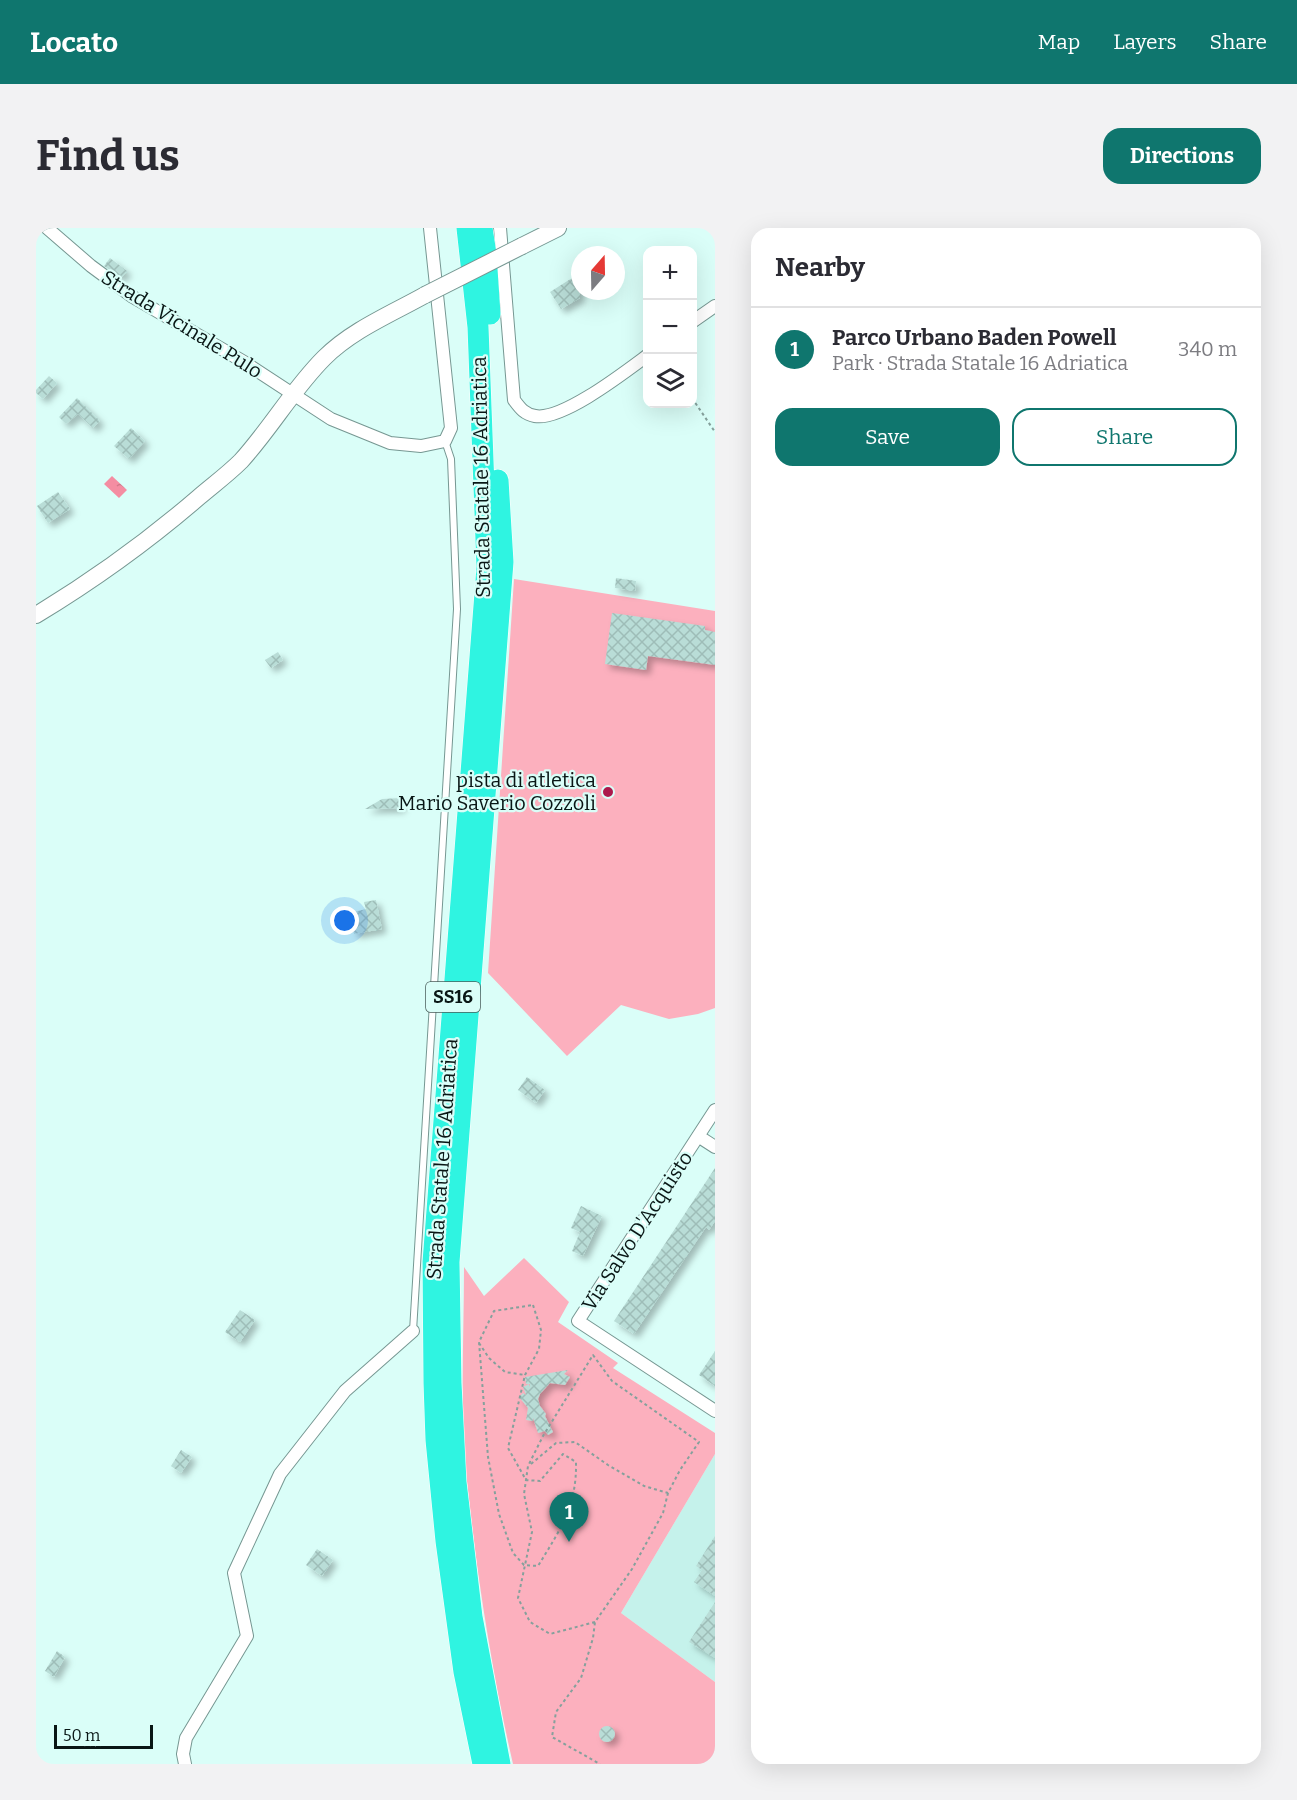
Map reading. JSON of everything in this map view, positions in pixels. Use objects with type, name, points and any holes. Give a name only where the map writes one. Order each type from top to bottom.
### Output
[{"type":"highway","name":"Strada Statale 16 Adriatica","points":[[467,228],[478,327],[487,567],[433,1262],[433,1360],[436,1440],[446,1541],[464,1672],[483,1764]]},
{"type":"highway","name":"Strada Statale 16 Adriatica","points":[[482,228],[486,254],[503,562],[449,1262],[450,1372],[456,1482],[472,1617],[500,1764]]},
{"type":"main road","points":[[36,615],[81,587],[175,518],[240,462],[292,394],[325,357],[353,335],[558,228]]},
{"type":"street","name":"Strada Vicinale Pulo","points":[[47,228],[90,266],[133,297],[244,362],[331,419],[390,443],[421,446],[445,441]]},
{"type":"street","points":[[430,228],[451,429],[445,441]]},
{"type":"street","points":[[500,228],[514,400],[523,412],[537,417],[564,411],[643,359]]},
{"type":"street","points":[[697,319],[715,306]]},
{"type":"street","name":"Via Salvo D'Acquisto","points":[[715,1110],[578,1321],[715,1411]]},
{"type":"street","points":[[698,1136],[715,1147]]},
{"type":"street","points":[[185,1764],[183,1754],[186,1738],[246,1636],[234,1573],[280,1474],[345,1391],[413,1331]]},
{"type":"lane","points":[[413,1331],[456,609],[451,459],[445,441]]},
{"type":"path","points":[[697,404],[715,432]]},
{"type":"path","points":[[533,1305],[541,1329],[539,1349],[525,1375],[508,1448],[526,1480],[540,1481],[563,1454],[576,1462],[577,1478],[573,1502],[538,1566],[524,1565],[513,1553],[498,1514],[488,1457],[479,1342],[494,1311],[533,1305]]},
{"type":"path","points":[[479,1342],[489,1358],[505,1372],[525,1375]]},
{"type":"path","points":[[595,1622],[550,1634],[530,1622],[518,1598],[532,1532],[524,1494],[528,1466],[543,1436],[593,1355],[612,1381],[699,1442],[680,1470],[668,1493],[663,1514],[632,1569],[595,1622],[593,1638],[581,1678],[556,1712],[552,1737],[600,1764]]},
{"type":"path","points":[[528,1466],[556,1443],[575,1442],[644,1486],[668,1493]]},
{"type":"shaded area","name":"pista di atletica Mario Saverio Cozzoli","points":[[514,579],[715,611],[715,1008],[698,1014],[669,1019],[621,1005],[567,1056],[488,973]]},
{"type":"shaded area","points":[[524,1258],[569,1302],[558,1322],[618,1363],[613,1368],[715,1433],[715,1454],[621,1613],[715,1682],[715,1764],[513,1764],[485,1619],[466,1472],[463,1395],[464,1267],[484,1296]]},
{"type":"shaded area","points":[[715,1454],[715,1682],[621,1613]]},
{"type":"water","points":[[112,476],[127,490],[119,498],[104,484]]},
{"type":"building","points":[[110,258],[127,271],[121,278],[104,266]]},
{"type":"building","points":[[571,279],[571,300],[577,300],[561,309],[550,292]]},
{"type":"building","points":[[49,376],[57,383],[43,399],[36,393],[36,390]]},
{"type":"building","points":[[77,398],[100,421],[93,428],[78,414],[66,424],[59,417]]},
{"type":"building","points":[[131,428],[145,441],[129,459],[114,446]]},
{"type":"building","points":[[58,492],[70,509],[48,523],[37,506]]},
{"type":"building","points":[[616,578],[636,581],[635,591],[615,588]]},
{"type":"building","points":[[612,613],[705,626],[705,630],[715,632],[715,665],[648,656],[646,670],[605,664]]},
{"type":"building","points":[[278,652],[283,660],[271,668],[265,660]]},
{"type":"building","points":[[401,798],[401,808],[365,809],[382,799]]},
{"type":"building","points":[[376,900],[382,929],[354,934],[350,913],[366,909],[364,902]]},
{"type":"building","points":[[527,1077],[545,1090],[536,1103],[518,1090]]},
{"type":"building","points":[[715,1168],[715,1221],[709,1230],[706,1227],[634,1334],[614,1321]]},
{"type":"building","points":[[581,1206],[602,1216],[583,1256],[572,1251],[580,1232],[571,1228]]},
{"type":"building","points":[[240,1310],[255,1320],[240,1342],[225,1332]]},
{"type":"building","points":[[715,1351],[715,1386],[699,1375]]},
{"type":"building","points":[[568,1370],[564,1374],[570,1377],[565,1385],[550,1383],[538,1399],[553,1432],[548,1435],[545,1431],[538,1433],[533,1418],[533,1421],[526,1420],[528,1408],[519,1397],[523,1393],[526,1395],[523,1387],[529,1384],[526,1384],[525,1377]]},
{"type":"building","points":[[181,1450],[192,1457],[181,1473],[171,1466]]},
{"type":"building","points":[[715,1536],[715,1596],[694,1582],[702,1570],[696,1566]]},
{"type":"building","points":[[317,1549],[333,1560],[322,1576],[306,1565]]},
{"type":"building","points":[[715,1602],[715,1658],[689,1642]]},
{"type":"building","points":[[57,1651],[65,1657],[54,1677],[45,1671]]},
{"type":"building","points":[[607,1726],[615,1734],[607,1742],[599,1734]]},
{"type":"place","name":"pista di atletica Mario Saverio Cozzoli","points":[[608,792]]},
{"type":"place","name":"Parco Urbano Baden Powell","points":[[569,1542]]}]
